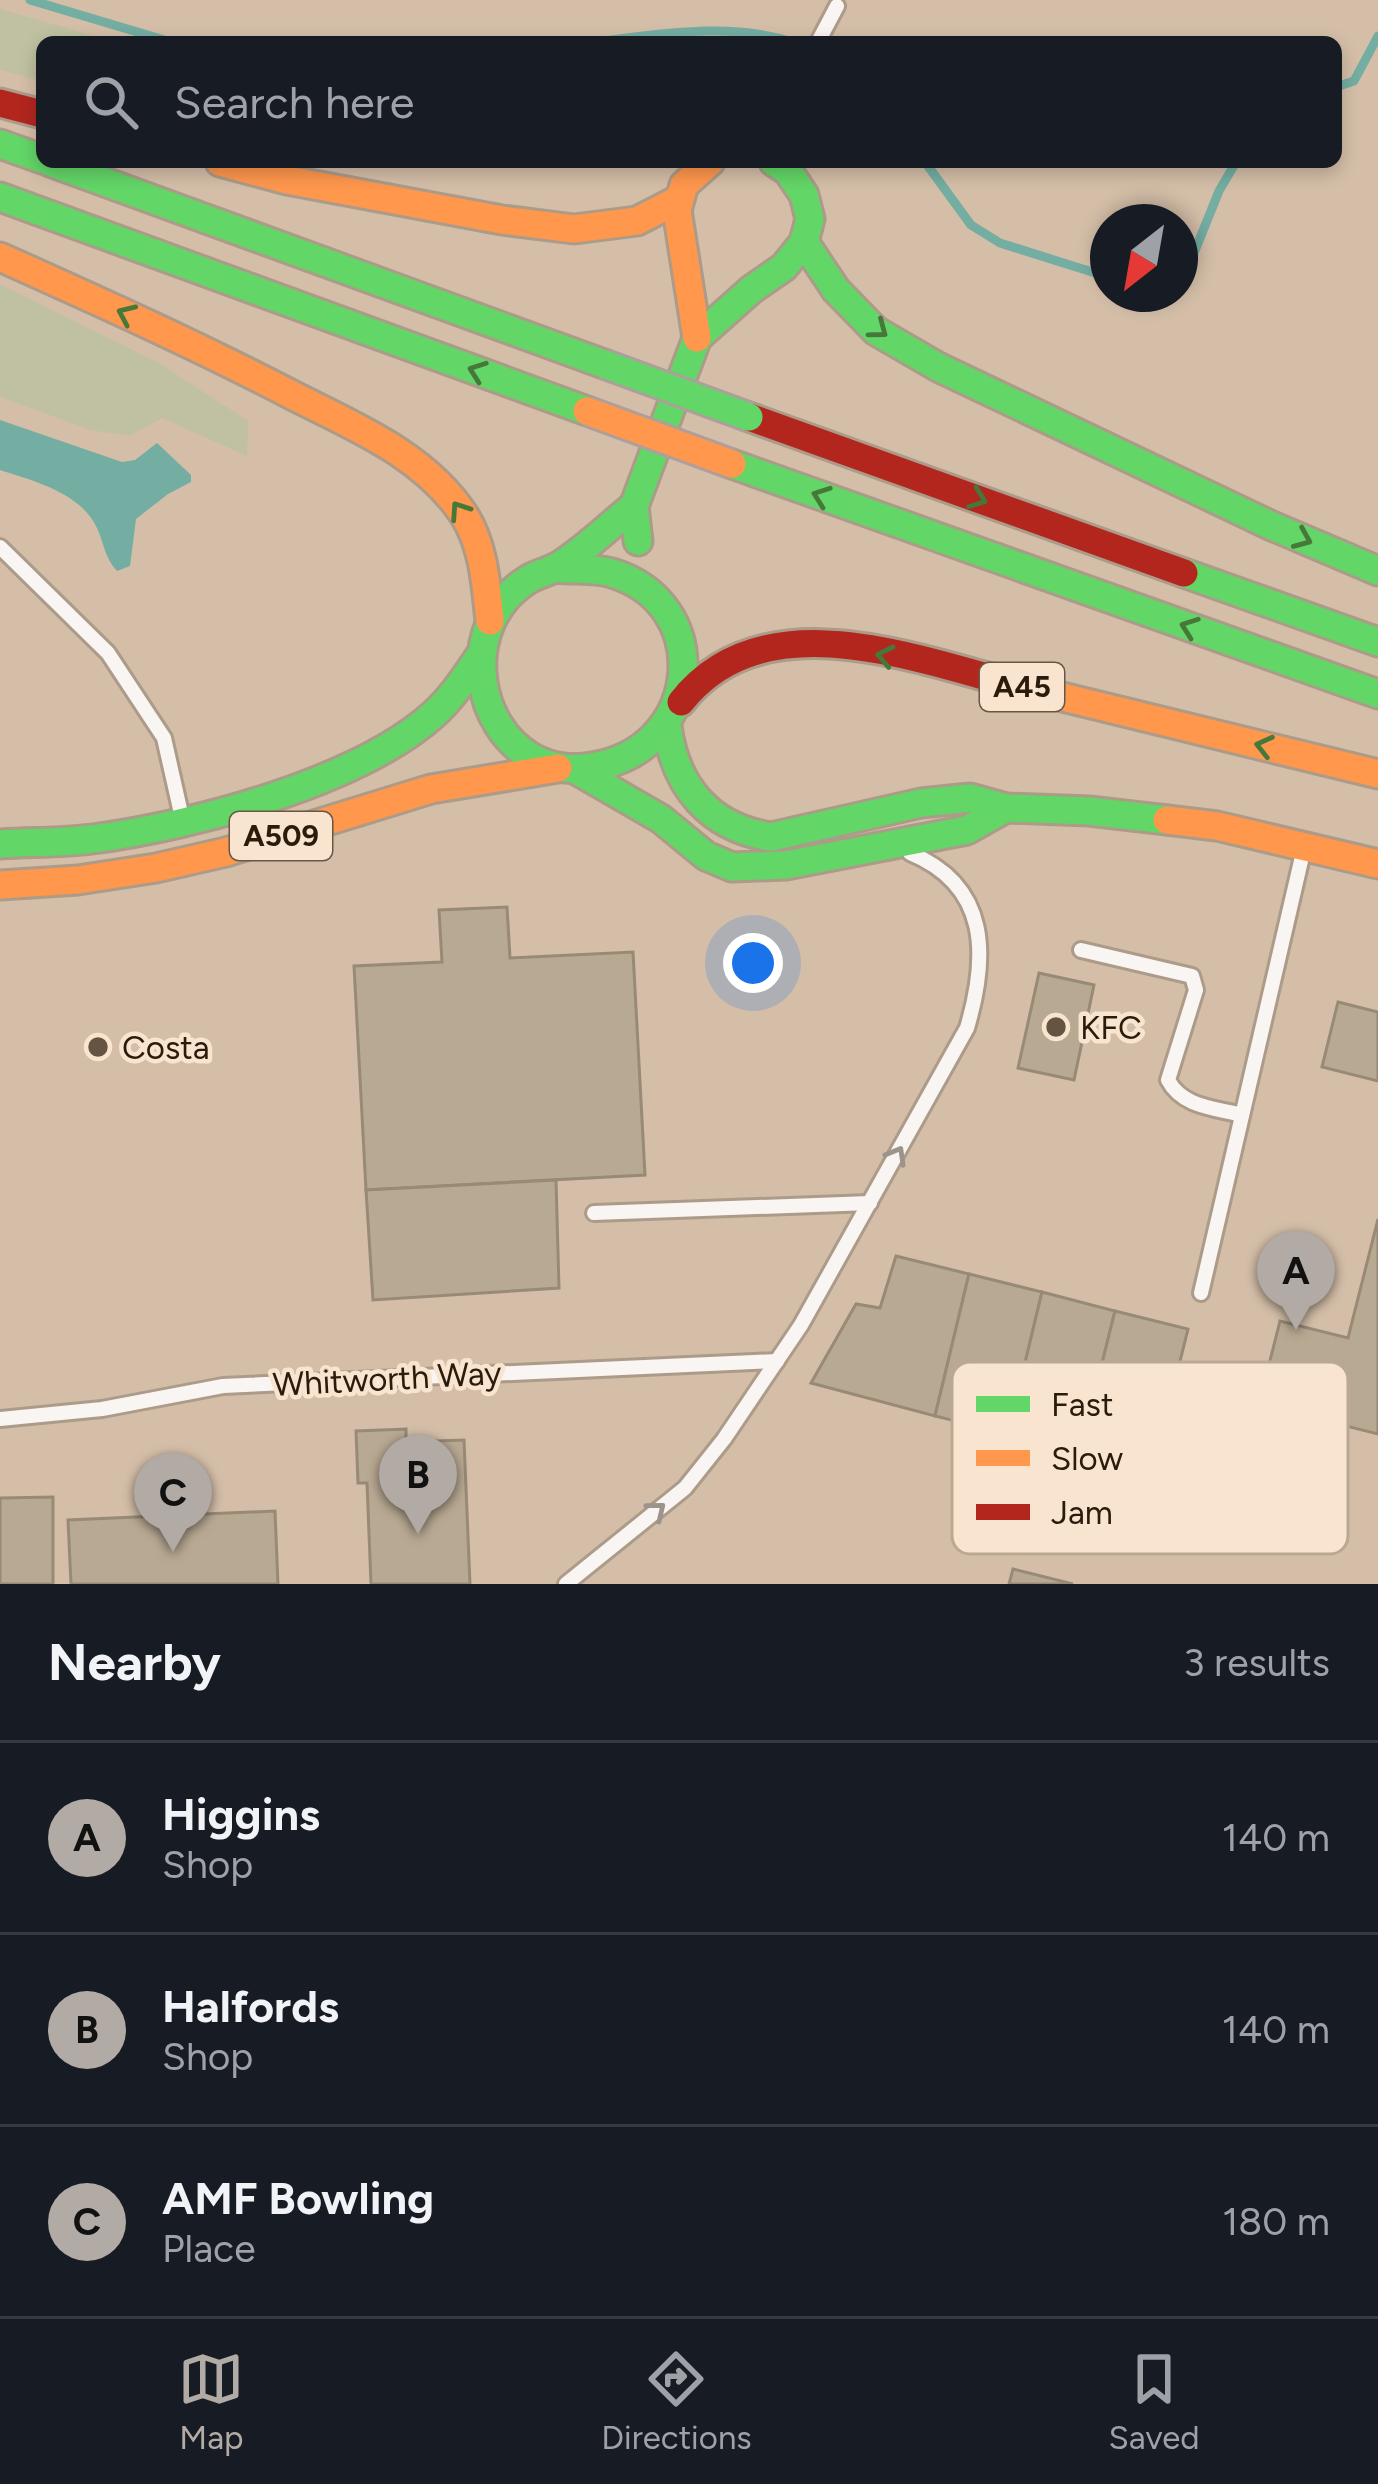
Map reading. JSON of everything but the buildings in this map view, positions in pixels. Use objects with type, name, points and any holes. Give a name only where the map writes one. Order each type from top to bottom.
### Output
[{"type":"main road","points":[[0,103],[36,112]]},
{"type":"main road","points":[[0,144],[36,157]]},
{"type":"main road","points":[[65,168],[1378,642]]},
{"type":"main road","points":[[242,168],[502,220],[574,229],[637,221],[676,201]]},
{"type":"main road","points":[[697,338],[676,201],[687,180],[702,168]]},
{"type":"main road","points":[[653,593],[637,539],[634,506],[697,338],[752,289],[784,268],[804,242],[810,220],[804,195],[783,168]]},
{"type":"main road","points":[[0,196],[1378,694]]},
{"type":"main road","points":[[804,242],[836,290],[876,331],[938,367],[1272,526],[1378,571]]},
{"type":"main road","points":[[0,257],[206,350],[381,442],[416,466],[443,488],[477,540],[490,621]]},
{"type":"main road","points":[[634,506],[557,568],[530,579],[507,597],[490,621],[480,656],[481,686],[490,714],[507,739],[530,757],[568,769],[661,819],[706,856],[732,867],[786,865],[967,830],[1006,808]]},
{"type":"main road","points":[[557,568],[591,566],[625,574],[653,593],[673,619],[683,649],[668,748],[676,773],[711,815],[751,836],[791,833],[859,815],[970,798],[1006,808],[1089,811],[1217,826],[1378,864]]},
{"type":"main road","name":"A45","points":[[674,714],[696,680],[724,660],[789,643],[831,645],[1378,774]]},
{"type":"main road","name":"A509","points":[[0,844],[93,839],[183,820],[355,766],[427,721],[480,656]]},
{"type":"main road","points":[[568,769],[612,766],[643,751],[674,714]]},
{"type":"main road","name":"A509","points":[[0,885],[64,882],[155,868],[303,830],[430,790],[486,777],[568,769]]},
{"type":"lane","points":[[821,36],[837,6]]},
{"type":"lane","points":[[0,548],[108,652],[164,738],[183,820]]},
{"type":"lane","points":[[566,1584],[685,1488],[777,1360],[967,1028],[978,989],[981,945],[973,909],[933,862],[888,844]]},
{"type":"lane","points":[[1201,1293],[1304,846]]},
{"type":"lane","points":[[1081,950],[1192,976],[1196,990],[1168,1081],[1175,1094],[1194,1103],[1242,1115]]},
{"type":"lane","points":[[595,1213],[870,1203]]},
{"type":"lane","name":"Whitworth Way","points":[[0,1419],[102,1409],[223,1386],[777,1360]]},
{"type":"green space","points":[[0,9],[94,36],[36,36],[36,79],[0,70]]},
{"type":"green space","points":[[0,284],[159,363],[248,421],[247,456],[162,418],[129,436],[91,430],[0,397]]},
{"type":"water","points":[[0,420],[122,462],[135,460],[157,443],[191,475],[191,482],[136,519],[130,566],[117,571],[97,528],[80,506],[55,490],[0,470]]},
{"type":"waterway","points":[[30,0],[151,36]]},
{"type":"waterway","points":[[642,36],[717,31],[767,36]]},
{"type":"waterway","points":[[1342,85],[1354,81],[1378,36]]},
{"type":"waterway","points":[[929,168],[971,225],[1000,243],[1090,271]]},
{"type":"waterway","points":[[1198,243],[1232,168]]},
{"type":"traffic: fast","points":[[0,144],[36,157]]},
{"type":"traffic: fast","points":[[66,168],[604,364]]},
{"type":"traffic: fast","points":[[638,541],[634,506],[697,338],[784,267],[804,242],[810,219],[804,195],[783,168]]},
{"type":"traffic: fast","points":[[0,197],[587,411]]},
{"type":"traffic: fast","points":[[804,242],[836,290],[876,331],[938,367],[1272,526],[1378,571]]},
{"type":"traffic: fast","points":[[604,364],[749,417]]},
{"type":"traffic: fast","points":[[732,464],[1378,694]]},
{"type":"traffic: fast","points":[[557,568],[606,571],[645,589],[668,613],[680,641],[683,672],[676,702],[660,730],[635,751],[602,765],[557,767],[531,757],[513,743],[488,704],[483,652],[490,623],[516,588],[572,557],[634,506]]},
{"type":"traffic: fast","points":[[1184,573],[1378,642]]},
{"type":"traffic: fast","points":[[0,844],[81,840],[177,824],[319,780],[402,738],[434,714],[480,656]]},
{"type":"traffic: fast","points":[[667,726],[678,768],[699,801],[730,824],[771,837],[921,803],[970,798],[1006,808],[1167,820]]},
{"type":"traffic: fast","points":[[578,771],[661,819],[706,856],[732,867],[786,865],[967,830],[1006,808]]},
{"type":"traffic: slow","points":[[242,168],[502,220],[574,229],[637,221],[676,201]]},
{"type":"traffic: slow","points":[[697,338],[677,210],[684,185],[703,168]]},
{"type":"traffic: slow","points":[[0,257],[220,359],[409,459],[448,494],[471,527],[483,566],[490,621]]},
{"type":"traffic: slow","points":[[587,411],[732,464]]},
{"type":"traffic: slow","points":[[1042,692],[1378,774]]},
{"type":"traffic: slow","points":[[0,885],[156,868],[226,852],[431,789],[558,768]]},
{"type":"traffic: slow","points":[[1167,820],[1217,826],[1378,864]]},
{"type":"traffic: jam","points":[[0,103],[36,112]]},
{"type":"traffic: jam","points":[[749,417],[1184,573]]},
{"type":"traffic: jam","points":[[681,702],[717,669],[758,651],[804,644],[902,655],[1042,692]]},
{"type":"place","name":"KFC","points":[[1056,1027]]},
{"type":"place","name":"Costa","points":[[98,1047]]},
{"type":"place","name":"Higgins","points":[[1296,1330]]},
{"type":"place","name":"Halfords","points":[[418,1534]]},
{"type":"place","name":"AMF Bowling","points":[[173,1552]]}]
